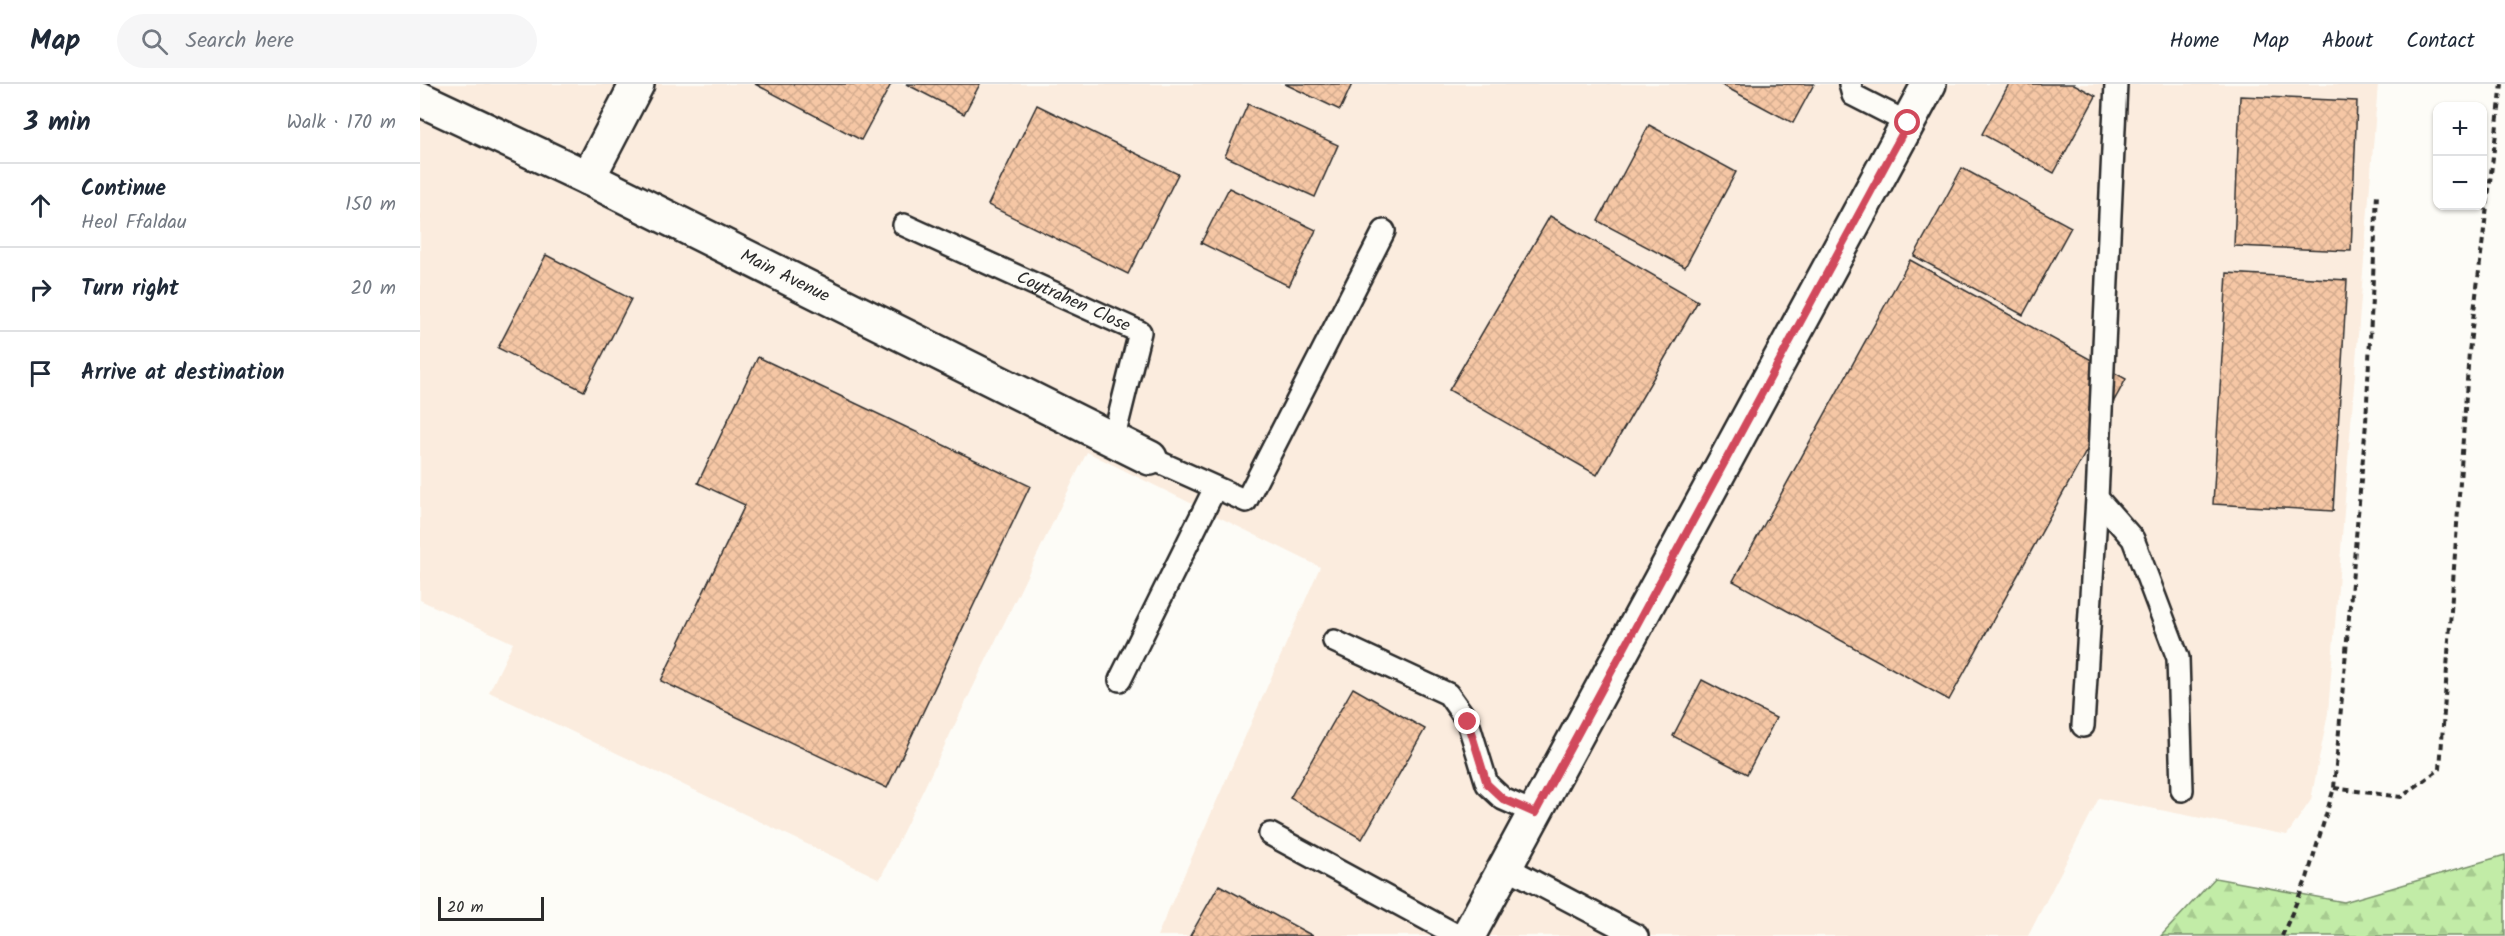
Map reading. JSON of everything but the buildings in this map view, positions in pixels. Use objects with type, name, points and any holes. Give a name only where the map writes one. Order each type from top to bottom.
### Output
[{"type":"street","points":[[588,178],[637,84]]},
{"type":"street","points":[[1468,936],[1929,84]]},
{"type":"street","name":"Main Avenue","points":[[420,99],[588,178],[1150,458]]},
{"type":"lane","points":[[1850,84],[1853,94],[1908,123]]},
{"type":"lane","points":[[2083,726],[2097,498],[2116,84]]},
{"type":"lane","name":"Coytrahen Close","points":[[904,225],[1140,332],[1113,441]]},
{"type":"lane","points":[[1150,458],[1246,501],[1384,231]]},
{"type":"lane","points":[[1120,680],[1215,488]]},
{"type":"lane","points":[[2097,498],[2133,539],[2178,658],[2182,790]]},
{"type":"lane","points":[[1334,641],[1448,694],[1468,722],[1487,784],[1503,799],[1535,813]]},
{"type":"lane","points":[[1270,834],[1458,936]]},
{"type":"lane","points":[[1506,867],[1637,936]]},
{"type":"path","points":[[2334,788],[2401,797],[2440,769],[2469,352],[2502,84]]},
{"type":"path","points":[[2282,936],[2307,878],[2334,788],[2366,423],[2377,194]]},
{"type":"shaded area","points":[[420,84],[2378,84],[2328,713],[2311,800],[2287,835],[2099,798],[2028,936],[1157,936],[1320,567],[1087,452],[880,879],[489,692],[513,643],[420,600]]},
{"type":"green space","points":[[2505,855],[2505,936],[2161,936],[2215,878],[2344,902]]},
{"type":"route","points":[[1468,722],[1487,784],[1503,799],[1535,813],[1908,123]]}]
